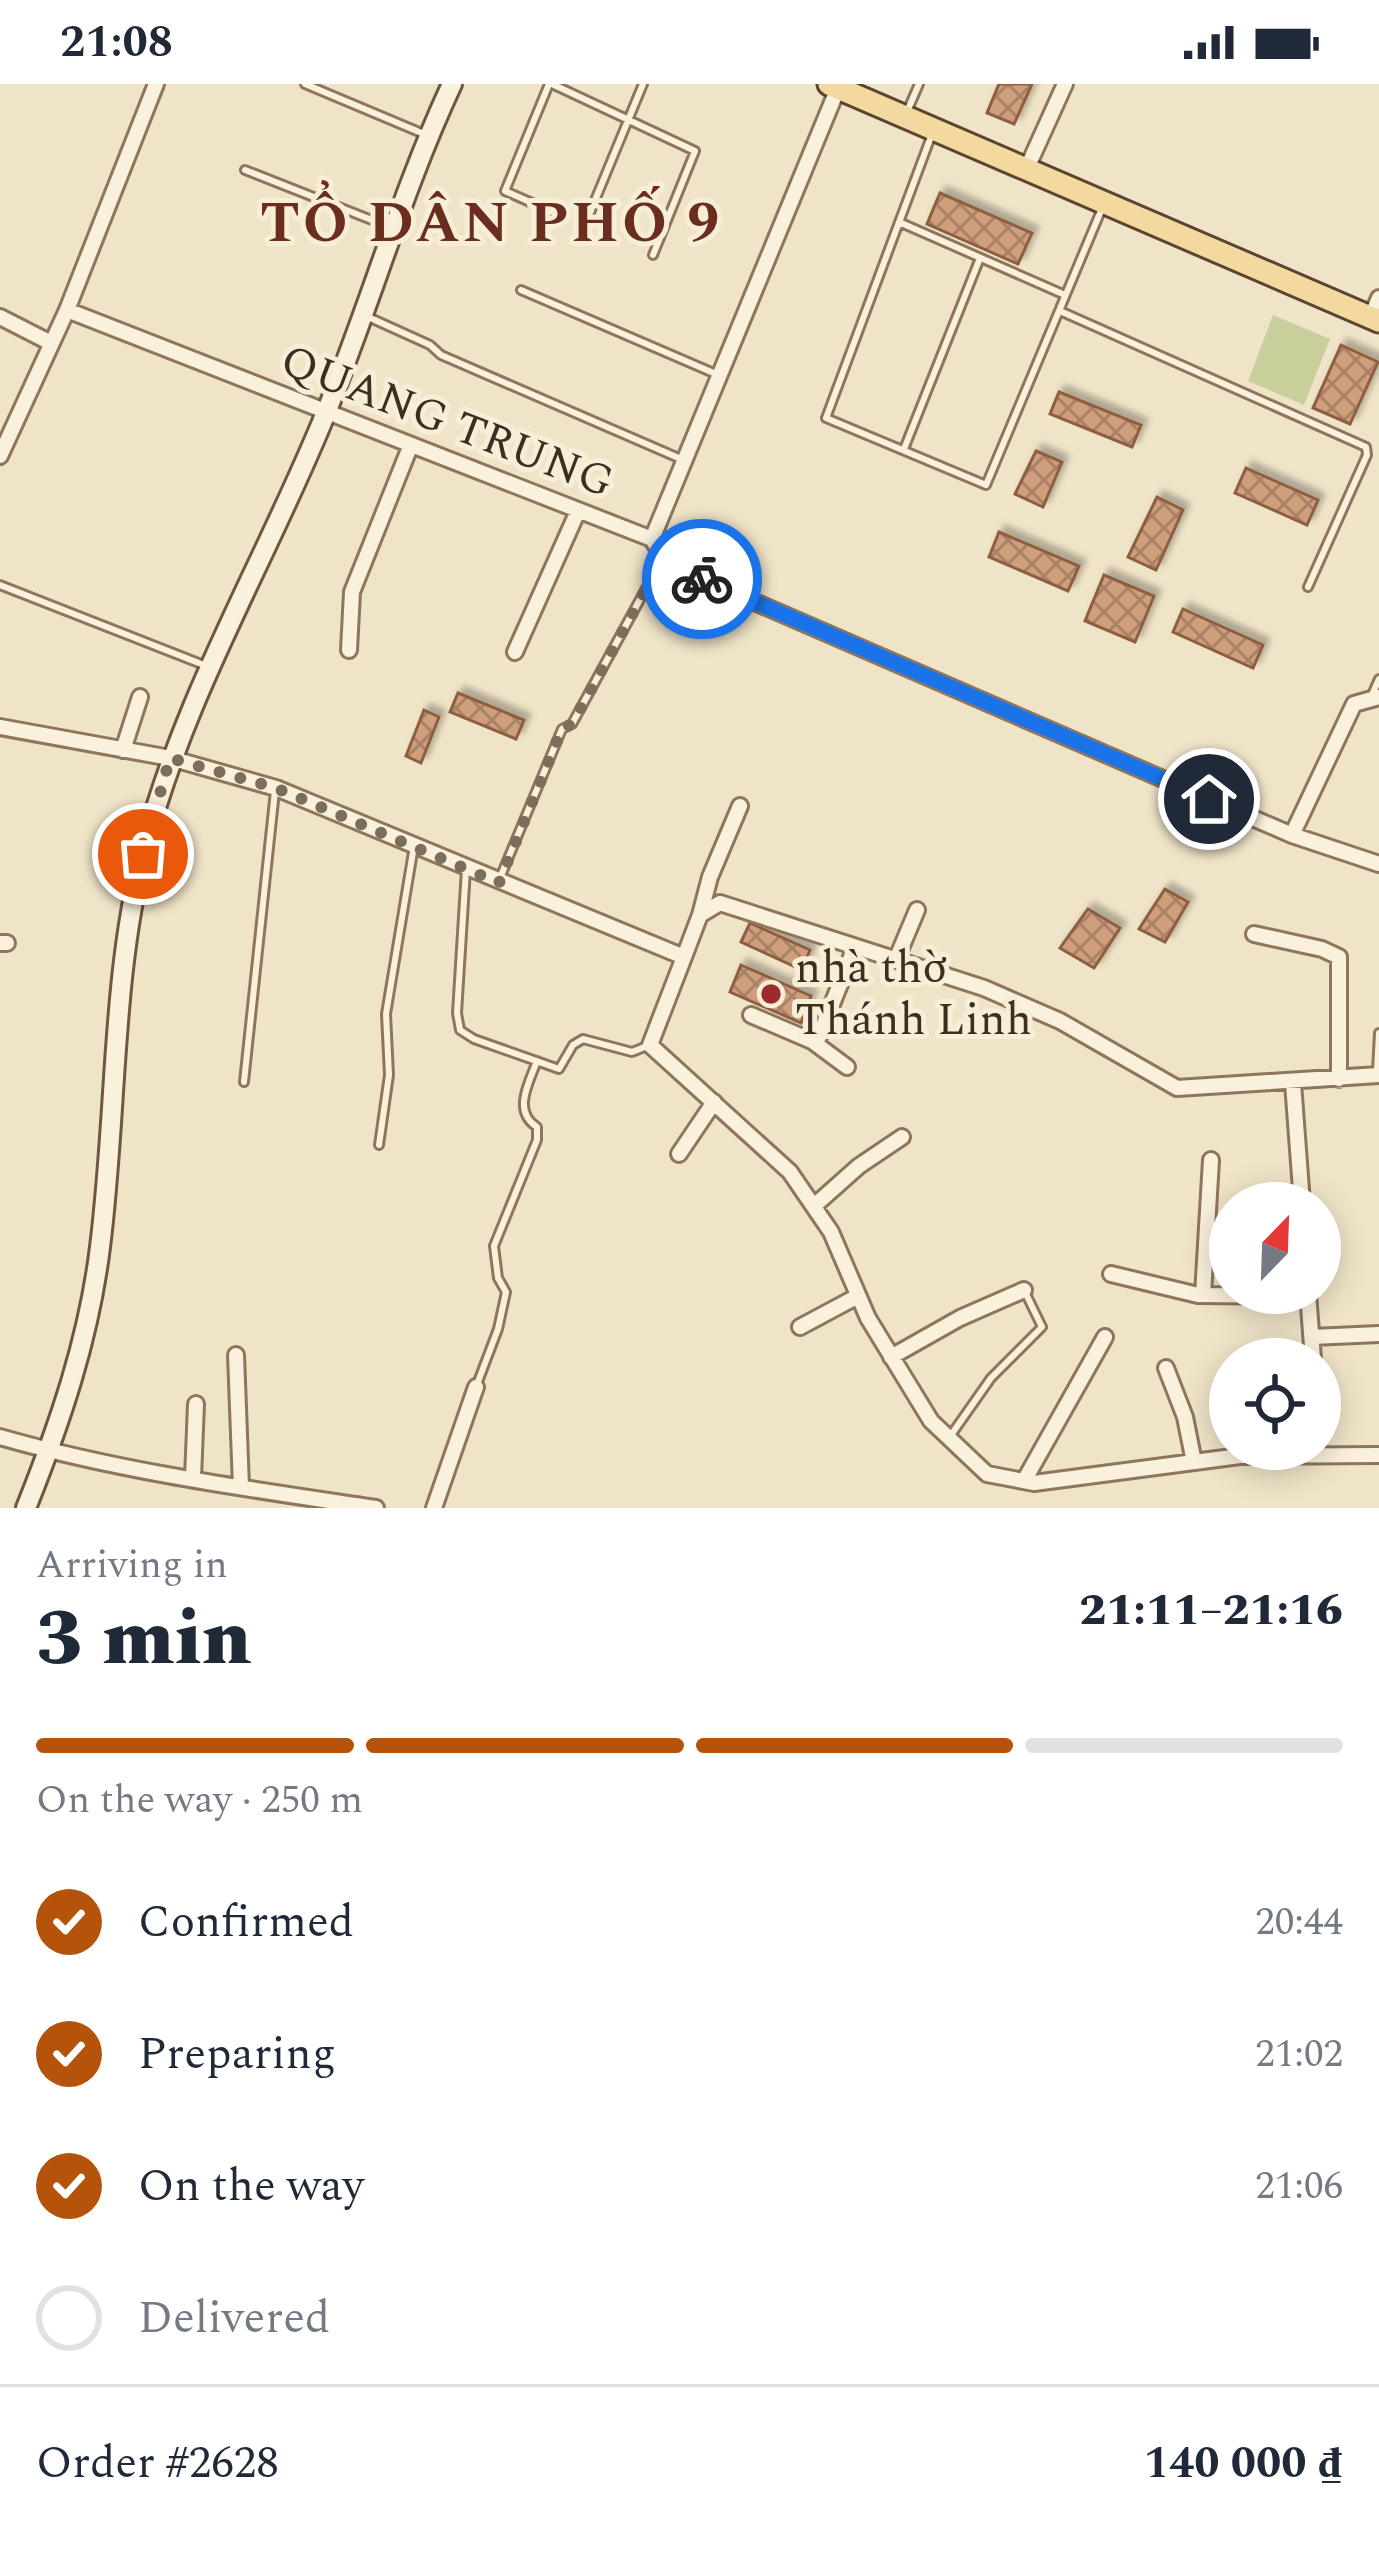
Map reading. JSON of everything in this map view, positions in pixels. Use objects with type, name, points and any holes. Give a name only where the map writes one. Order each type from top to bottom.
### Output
[{"type":"main road","points":[[834,86],[1376,312]]},
{"type":"street","points":[[0,457],[67,310],[156,84]]},
{"type":"street","points":[[26,1508],[76,1376],[100,1248],[119,982],[143,854],[170,758],[325,415],[392,228],[452,84]]},
{"type":"street","points":[[1028,168],[1065,84]]},
{"type":"street","points":[[652,539],[834,86]]},
{"type":"street","name":"QUANG TRUNG","points":[[67,310],[325,415],[652,539],[663,558]]},
{"type":"street","points":[[0,316],[49,342]]},
{"type":"street","points":[[349,650],[352,592],[410,447]]},
{"type":"street","points":[[515,652],[578,511]]},
{"type":"street","points":[[663,558],[667,564],[1292,835],[1379,863]]},
{"type":"street","points":[[123,749],[140,697]]},
{"type":"street","points":[[1292,835],[1354,704],[1375,697]]},
{"type":"street","points":[[0,727],[170,758],[276,788],[684,957]]},
{"type":"street","points":[[740,806],[650,1045],[790,1172],[831,1232],[859,1296],[931,1421],[987,1474],[1024,1481],[1209,1460]]},
{"type":"street","points":[[700,915],[720,903],[984,988],[1060,1022],[1177,1088],[1378,1076]]},
{"type":"street","points":[[896,960],[917,910]]},
{"type":"street","points":[[1254,934],[1339,957],[1339,1079]]},
{"type":"street","points":[[816,1044],[855,947]]},
{"type":"street","points":[[751,1015],[816,1044],[847,1067]]},
{"type":"street","points":[[1293,1083],[1300,1182]]},
{"type":"street","points":[[679,1154],[714,1102]]},
{"type":"street","points":[[814,1206],[859,1166],[902,1137]]},
{"type":"street","points":[[1203,1295],[1211,1160]]},
{"type":"street","points":[[1112,1274],[1209,1295]]},
{"type":"street","points":[[892,1357],[960,1318],[1024,1290]]},
{"type":"street","points":[[800,1327],[859,1296]]},
{"type":"street","points":[[1310,1314],[1312,1337],[1379,1334]]},
{"type":"street","points":[[1024,1481],[1105,1337]]},
{"type":"street","points":[[236,1355],[241,1487]]},
{"type":"street","points":[[1166,1368],[1194,1462]]},
{"type":"street","points":[[434,1508],[476,1387]]},
{"type":"street","points":[[193,1478],[196,1404]]},
{"type":"street","points":[[0,1437],[288,1501],[376,1508]]},
{"type":"street","points":[[1341,1453],[1379,1455]]},
{"type":"lane","points":[[305,84],[428,136]]},
{"type":"lane","points":[[557,214],[505,191],[551,84],[695,151],[653,255]]},
{"type":"lane","points":[[584,227],[643,84]]},
{"type":"lane","points":[[904,117],[919,84]]},
{"type":"lane","points":[[933,130],[826,418],[986,485],[1105,202]]},
{"type":"lane","points":[[244,170],[392,228]]},
{"type":"lane","points":[[899,222],[1065,295]]},
{"type":"lane","points":[[903,450],[980,258]]},
{"type":"lane","points":[[521,290],[720,375]]},
{"type":"lane","points":[[1059,310],[1366,447],[1367,455],[1308,587]]},
{"type":"lane","points":[[362,314],[430,344],[442,355],[684,460]]},
{"type":"lane","points":[[499,883],[562,729],[572,724],[663,558]]},
{"type":"lane","points":[[0,585],[211,668]]},
{"type":"lane","points":[[1375,697],[1379,680]]},
{"type":"lane","points":[[244,1082],[276,788]]},
{"type":"lane","points":[[379,1145],[389,1075],[386,1014],[414,846]]},
{"type":"lane","points":[[466,869],[457,1013],[460,1030],[560,1069],[573,1045],[583,1039],[632,1052],[650,1045]]},
{"type":"lane","points":[[1378,1076],[1379,1033]]},
{"type":"lane","points":[[476,1387],[506,1292],[498,1278],[494,1246],[538,1140],[537,1127],[527,1121],[522,1104],[537,1061]]},
{"type":"lane","points":[[949,1438],[972,1400],[1042,1327],[1024,1290]]},
{"type":"green space","points":[[1273,315],[1330,339],[1304,405],[1248,381]]},
{"type":"building","points":[[999,84],[1032,84],[1014,124],[987,113]]},
{"type":"building","points":[[940,193],[1032,233],[1018,264],[927,224]]},
{"type":"building","points":[[1341,345],[1378,362],[1350,424],[1313,408]]},
{"type":"building","points":[[1059,392],[1141,425],[1132,447],[1050,414]]},
{"type":"building","points":[[1036,451],[1062,462],[1043,507],[1015,494]]},
{"type":"building","points":[[1246,468],[1318,500],[1307,525],[1235,493]]},
{"type":"building","points":[[1157,497],[1183,510],[1156,570],[1128,557]]},
{"type":"building","points":[[999,532],[1079,566],[1068,591],[989,557]]},
{"type":"building","points":[[1104,575],[1154,596],[1135,642],[1085,621]]},
{"type":"building","points":[[1183,609],[1263,645],[1253,668],[1173,632]]},
{"type":"building","points":[[458,693],[524,720],[516,739],[450,712]]},
{"type":"building","points":[[424,710],[439,717],[421,763],[406,756]]},
{"type":"building","points":[[1165,889],[1188,902],[1165,942],[1139,929]]},
{"type":"building","points":[[1088,909],[1120,928],[1094,968],[1060,948]]},
{"type":"building","points":[[750,923],[810,950],[802,970],[741,942]]},
{"type":"building","name":"nhà thờ Thánh Linh","points":[[741,965],[811,996],[801,1023],[730,992]]},
{"type":"way so far","points":[[143,854],[170,758],[276,788],[499,883],[562,729],[572,724],[663,558],[702,579]]},
{"type":"place","name":"nhà thờ Thánh Linh","points":[[771,994]]},
{"type":"district","name":"TỔ DÂN PHỐ 9","points":[[491,224]]},
{"type":"route","points":[[702,579],[1209,799]]}]
